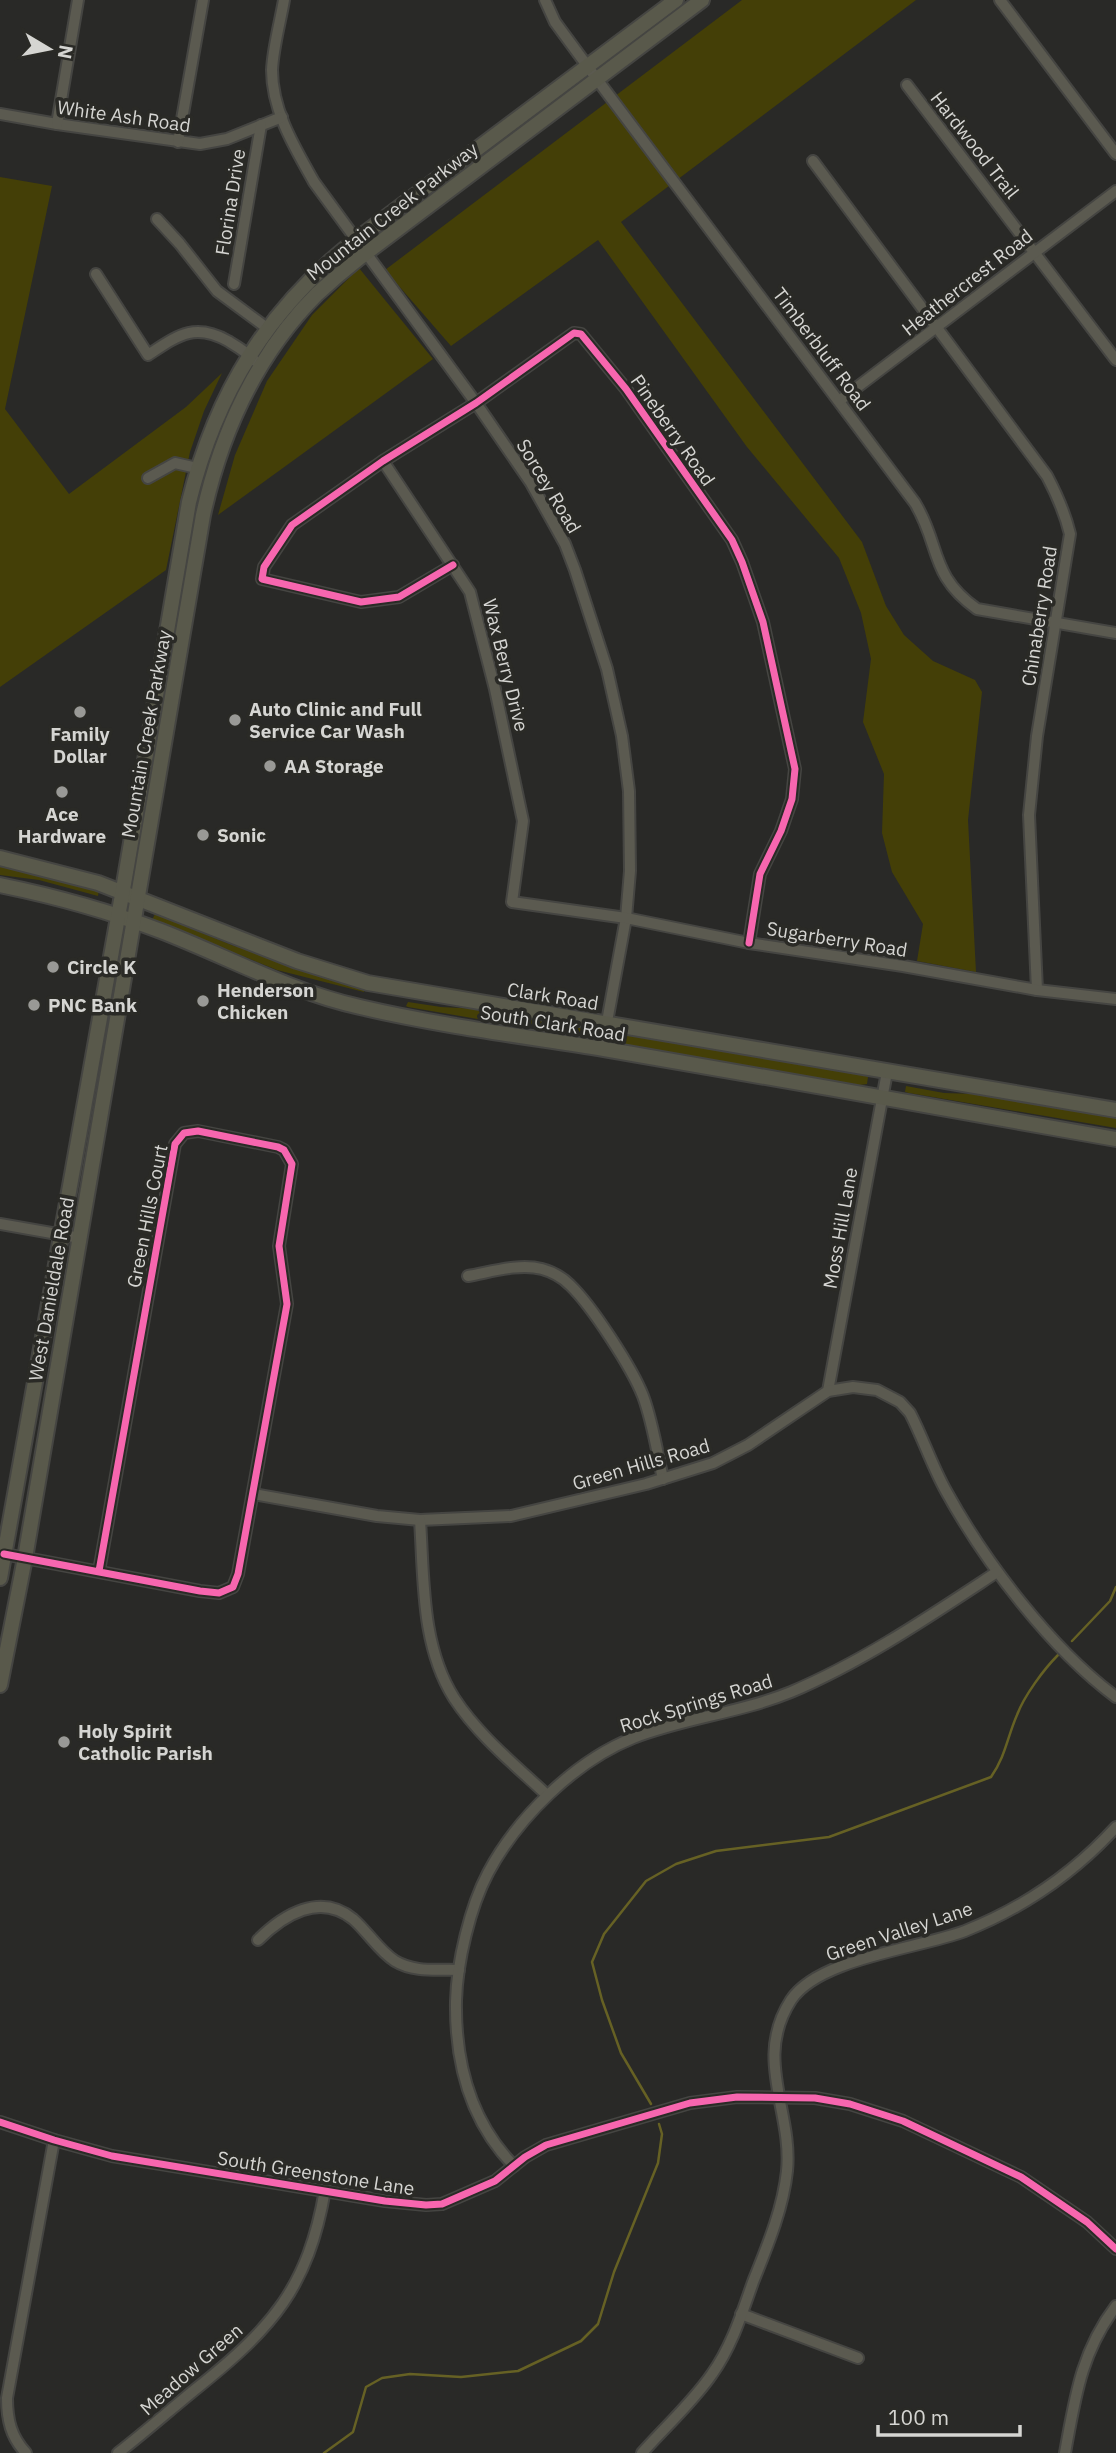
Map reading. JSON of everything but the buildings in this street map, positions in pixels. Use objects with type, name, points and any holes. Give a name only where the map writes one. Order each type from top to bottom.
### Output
[{"type":"main road","name":"Mountain Creek Parkway","points":[[122,892],[197,468],[217,415],[250,354],[267,328],[311,278],[357,239],[676,0]]},
{"type":"main road","name":"Mountain Creek Parkway","points":[[138,899],[210,483],[238,406],[260,368],[287,328],[317,295],[366,252],[702,0]]},
{"type":"main road","points":[[164,647],[180,649]]},
{"type":"main road","name":"Clark Road","points":[[0,858],[77,877],[122,892],[297,961],[368,983],[1116,1110]]},
{"type":"main road","name":"South Clark Road","points":[[0,885],[117,916],[278,982],[383,1012],[461,1028],[602,1049],[1116,1139]]},
{"type":"main road","name":"West Danieldale Road","points":[[0,1577],[122,892]]},
{"type":"main road","name":"West Danieldale Road","points":[[0,1685],[2,1661],[24,1558],[138,899]]},
{"type":"main road","points":[[383,1012],[389,987]]},
{"type":"main road","points":[[89,1072],[107,1074]]},
{"type":"main road","points":[[72,1168],[91,1171]]},
{"type":"street","points":[[57,124],[78,0]]},
{"type":"street","points":[[178,142],[203,0]]},
{"type":"street","name":"Sorcey Road","points":[[284,0],[272,70],[282,117],[292,143],[314,182],[476,403],[531,483],[565,544],[607,669],[622,736],[629,791],[630,871],[626,918],[602,1049]]},
{"type":"street","name":"Timberbluff Road","points":[[545,0],[555,22],[915,503],[922,514],[942,574],[959,596],[977,608],[1116,632]]},
{"type":"street","points":[[1000,0],[1116,154]]},
{"type":"street","name":"Hardwood Trail","points":[[908,85],[1116,360]]},
{"type":"street","name":"White Ash Road","points":[[0,114],[200,144],[214,142],[282,117]]},
{"type":"street","name":"Florina Drive","points":[[234,284],[261,125]]},
{"type":"street","name":"Chinaberry Road","points":[[813,161],[1047,477],[1060,500],[1070,534],[1037,736],[1029,815],[1037,989]]},
{"type":"street","name":"Heathercrest Road","points":[[839,401],[1116,191]]},
{"type":"street","points":[[157,219],[217,291],[267,328]]},
{"type":"street","points":[[96,274],[148,355],[177,336],[202,331],[225,339],[250,354],[260,368]]},
{"type":"street","name":"Pineberry Road","points":[[453,565],[399,597],[361,602],[261,579],[264,567],[292,525],[383,461],[476,403],[574,332],[581,334],[626,389],[732,540],[763,622],[795,769],[792,799],[785,820],[760,874],[749,943]]},
{"type":"street","name":"Wax Berry Drive","points":[[383,461],[470,592],[495,689],[523,821],[512,902]]},
{"type":"street","points":[[148,478],[176,463],[197,468]]},
{"type":"street","name":"Sugarberry Road","points":[[512,902],[626,918],[749,943],[1116,999]]},
{"type":"street","name":"Moss Hill Lane","points":[[828,1391],[887,1072]]},
{"type":"street","name":"Green Hills Court","points":[[4,1554],[200,1591],[219,1593],[233,1587],[238,1574],[253,1494],[286,1304],[279,1246],[292,1164],[290,1157],[278,1147],[190,1132],[179,1138],[173,1150],[99,1571]]},
{"type":"street","points":[[0,1224],[80,1238]]},
{"type":"street","points":[[468,1276],[523,1267],[540,1268],[556,1274],[570,1285],[592,1312],[637,1384],[648,1413],[663,1479]]},
{"type":"street","name":"Green Hills Road","points":[[253,1494],[377,1516],[420,1520],[511,1516],[663,1479],[732,1455],[828,1391],[864,1387],[877,1390],[900,1402],[910,1413],[947,1492],[997,1572],[1084,1671],[1116,1697]]},
{"type":"street","points":[[420,1520],[429,1628],[443,1676],[454,1698],[471,1721],[547,1795]]},
{"type":"street","name":"Rock Springs Road","points":[[514,2166],[493,2141],[473,2105],[466,2085],[457,2040],[456,1993],[469,1925],[486,1876],[508,1840],[547,1795],[593,1759],[629,1739],[782,1695],[822,1679],[887,1642],[997,1572]]},
{"type":"street","name":"Green Valley Lane","points":[[642,2453],[713,2373],[741,2314],[769,2239],[787,2171],[786,2134],[774,2067],[777,2032],[783,2015],[802,1987],[833,1969],[946,1937],[1003,1914],[1034,1897],[1078,1864],[1116,1827]]},
{"type":"street","points":[[258,1940],[291,1913],[302,1908],[330,1908],[351,1917],[395,1961],[419,1969],[459,1970]]},
{"type":"street","name":"South Greenstone Lane","points":[[0,2122],[112,2156],[407,2204],[442,2204],[495,2181],[545,2145],[668,2108],[710,2099],[778,2096],[816,2098],[850,2104],[917,2126],[1021,2177],[1087,2222],[1116,2249]]},
{"type":"street","points":[[26,2453],[12,2434],[6,2398],[54,2140]]},
{"type":"street","name":"Meadow Green","points":[[118,2453],[230,2362],[269,2323],[292,2289],[307,2259],[325,2190]]},
{"type":"street","points":[[1065,2453],[1085,2360],[1093,2341],[1116,2306]]},
{"type":"street","points":[[741,2314],[858,2358]]},
{"type":"shaded area","points":[[742,0],[916,0],[621,222],[862,542],[886,606],[904,635],[933,661],[975,680],[982,692],[968,820],[976,972],[917,961],[923,924],[892,872],[882,833],[884,774],[863,722],[871,659],[861,613],[839,558],[747,447],[598,240],[451,346],[385,270]]},
{"type":"shaded area","points":[[0,177],[52,186],[5,409],[69,494],[186,407],[222,373],[204,411],[190,452],[166,570],[0,687]]},
{"type":"shaded area","points":[[359,268],[433,359],[218,515],[235,455],[267,381],[312,315]]},
{"type":"shaded area","points":[[0,865],[99,890],[98,896],[39,880],[0,875]]},
{"type":"shaded area","points":[[155,914],[234,946],[365,987],[364,992],[277,970],[152,920]]},
{"type":"shaded area","points":[[408,1002],[479,1009],[587,1028],[586,1033],[528,1023],[495,1022],[408,1007]]},
{"type":"shaded area","points":[[624,1035],[861,1074],[868,1077],[867,1084],[860,1085],[627,1045],[623,1043]]},
{"type":"shaded area","points":[[906,1086],[944,1093],[975,1094],[1116,1117],[1116,1128],[909,1093],[905,1092]]},
{"type":"waterway","points":[[1072,1641],[1110,1601],[1116,1587]]},
{"type":"waterway","points":[[651,2104],[621,2053],[592,1962],[604,1934],[646,1881],[676,1864],[716,1851],[829,1837],[991,1777],[1024,1700],[1058,1655]]},
{"type":"waterway","points":[[324,2453],[353,2432],[366,2387],[382,2378],[410,2374],[461,2377],[518,2371],[581,2341],[598,2324],[614,2272],[658,2163],[662,2134],[659,2124]]},
{"type":"cycle path","points":[[453,565],[399,597],[361,602],[262,579],[264,567],[292,525],[383,461],[476,403],[574,333],[581,334],[626,389],[732,540],[763,622],[795,769],[792,799],[781,831],[760,874],[749,943]]},
{"type":"cycle path","points":[[4,1554],[200,1591],[219,1593],[233,1587],[238,1574],[287,1304],[279,1246],[292,1164],[284,1150],[278,1147],[198,1131],[184,1133],[175,1144],[99,1571]]},
{"type":"cycle path","points":[[0,2122],[112,2156],[385,2201],[426,2205],[442,2204],[495,2181],[525,2157],[546,2145],[690,2103],[737,2097],[815,2098],[850,2104],[903,2121],[1021,2177],[1087,2222],[1116,2249]]},
{"type":"place","name":"Family Dollar","points":[[80,712]]},
{"type":"place","name":"Auto Clinic and Full Service Car Wash","points":[[235,720]]},
{"type":"place","name":"AA Storage","points":[[270,766]]},
{"type":"place","name":"Ace Hardware","points":[[62,792]]},
{"type":"place","name":"Sonic","points":[[203,835]]},
{"type":"place","name":"Circle K","points":[[53,967]]},
{"type":"place","name":"Henderson Chicken","points":[[203,1001]]},
{"type":"place","name":"PNC Bank","points":[[34,1005]]},
{"type":"place","name":"Holy Spirit Catholic Parish","points":[[64,1742]]}]
